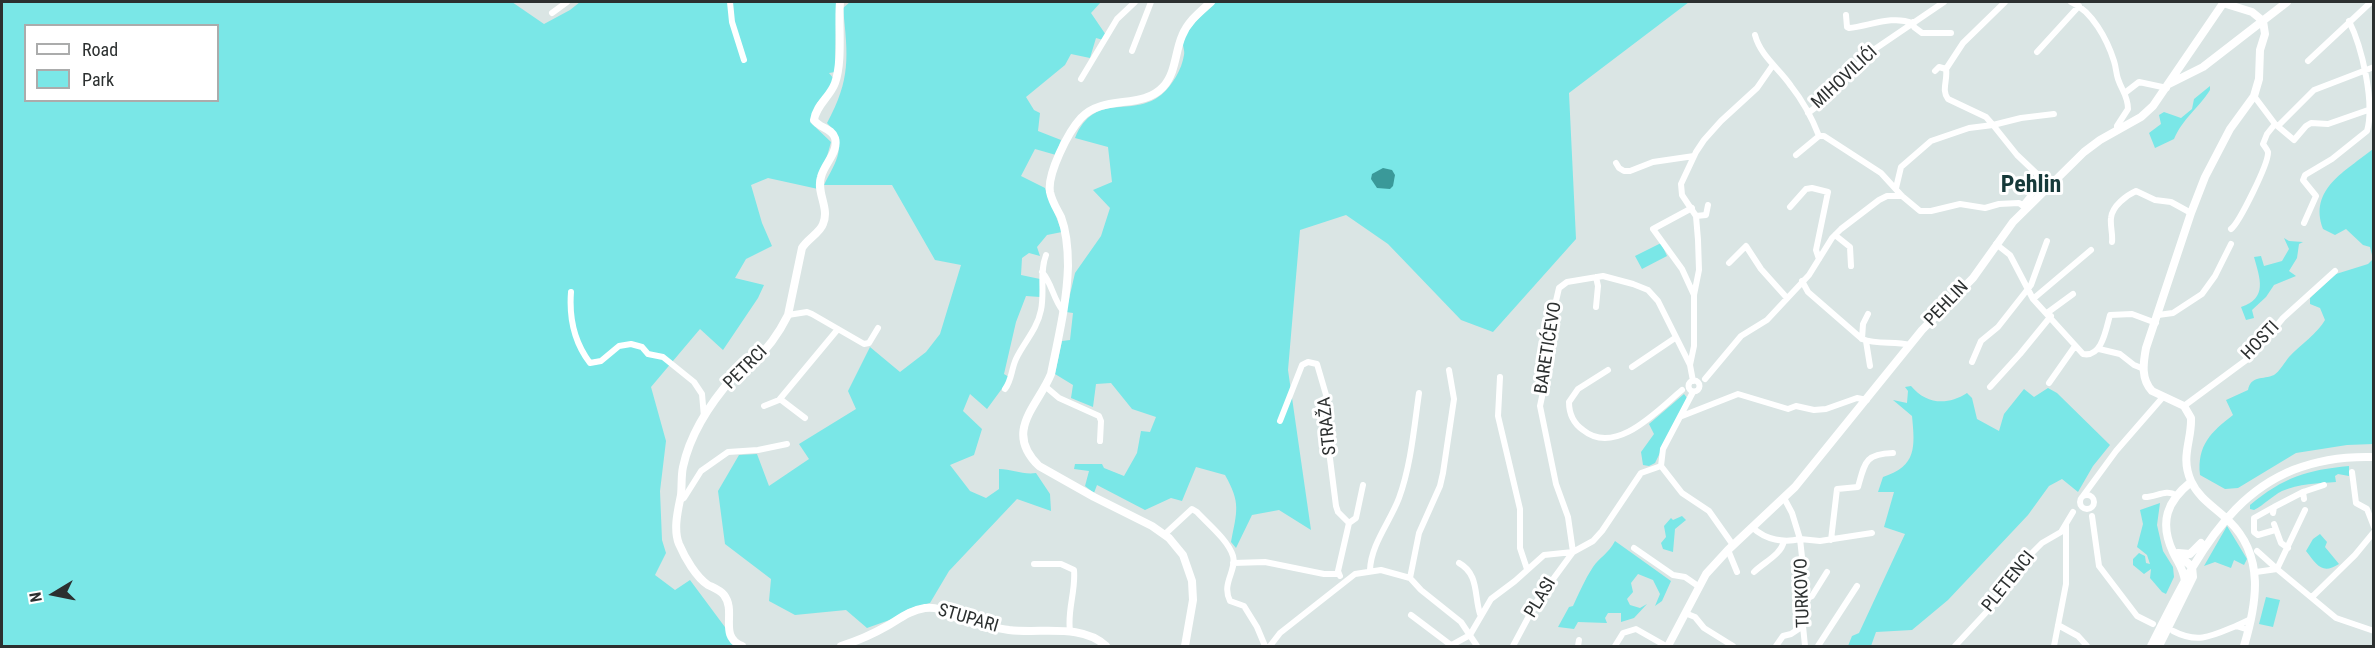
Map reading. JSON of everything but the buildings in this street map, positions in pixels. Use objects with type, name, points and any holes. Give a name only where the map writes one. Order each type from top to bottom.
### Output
[{"type":"street","points":[[552,13],[567,2]]},
{"type":"street","points":[[730,2],[732,22],[744,60]]},
{"type":"street","name":"PETRCI","points":[[742,646],[730,637],[728,628],[730,610],[727,600],[722,592],[706,584],[688,561],[678,543],[676,531],[683,468],[689,447],[704,418],[736,375],[770,344],[788,315],[802,248],[807,240],[823,226],[826,210],[820,188],[820,178],[836,145],[835,137],[831,132],[817,125],[814,120],[815,112],[832,89],[838,69],[840,2]]},
{"type":"street","points":[[1081,79],[1117,19],[1135,2]]},
{"type":"street","points":[[1132,51],[1151,2]]},
{"type":"street","points":[[1185,646],[1193,600],[1192,581],[1183,555],[1165,534],[1039,466],[1025,443],[1023,428],[1025,418],[1046,387],[1051,374],[1067,289],[1067,243],[1064,226],[1050,192],[1050,181],[1077,122],[1093,109],[1104,104],[1147,97],[1162,88],[1172,72],[1180,39],[1186,27],[1211,2]]},
{"type":"street","name":"MIHOVILIĆI","points":[[1808,113],[1820,104],[1872,51],[1944,2]]},
{"type":"street","points":[[2005,2],[1963,43],[1946,69],[1948,81],[1944,90],[1948,99],[1986,117],[2017,155],[2038,176],[2039,185],[2025,206]]},
{"type":"street","points":[[2071,2],[2085,10],[2100,32],[2114,61],[2117,77],[2126,92],[2128,109],[2117,126],[2117,131]]},
{"type":"street","points":[[2224,2],[2259,16],[2264,21],[2265,34],[2260,50],[2259,79],[2254,96],[2220,146],[2191,213],[2146,348],[2144,369],[2149,388],[2184,406],[2191,418],[2186,454],[2191,482],[2201,497],[2237,530],[2247,546],[2256,572],[2251,619],[2244,646]]},
{"type":"street","name":"PEHLIN","points":[[1784,498],[1934,316],[1973,278],[2025,206],[2084,152],[2141,117],[2153,106],[2224,2]]},
{"type":"street","name":"PEHLIN","points":[[2168,86],[2203,67],[2287,2]]},
{"type":"street","points":[[2308,61],[2370,2]]},
{"type":"street","points":[[2037,52],[2079,6]]},
{"type":"street","name":"MIHOVILIĆI","points":[[1846,15],[1849,28],[1886,22],[1913,23]]},
{"type":"street","points":[[2304,223],[2316,196],[2303,180],[2305,175],[2332,159],[2367,131],[2372,108],[2358,42],[2349,21]]},
{"type":"street","name":"MIHOVILIĆI","points":[[1913,23],[1914,27],[1922,33],[1951,33]]},
{"type":"street","name":"MIHOVILIĆI","points":[[1755,36],[1764,56],[1791,86],[1820,136]]},
{"type":"street","points":[[1690,365],[1694,346],[1694,295],[1699,270],[1696,216],[1680,191],[1694,156],[1721,121],[1757,88],[1773,65]]},
{"type":"street","points":[[1935,71],[1939,67],[1946,69]]},
{"type":"street","points":[[2231,230],[2237,225],[2267,157],[2268,152],[2263,144],[2267,134],[2314,90],[2373,67]]},
{"type":"street","points":[[2126,92],[2139,82],[2168,86]]},
{"type":"street","points":[[2254,96],[2277,125],[2294,140],[2311,123],[2328,124],[2372,108]]},
{"type":"street","points":[[1896,188],[1901,167],[1931,141],[1969,128],[2054,114]]},
{"type":"street","name":"MIHOVILIĆI","points":[[1796,155],[1820,136],[1824,136],[1887,179],[1920,211],[1960,204],[1985,207],[1999,204],[2025,206]]},
{"type":"street","points":[[1617,163],[1618,168],[1630,171],[1653,162],[1694,156]]},
{"type":"street","points":[[1887,179],[1887,196]]},
{"type":"street","points":[[1790,207],[1806,189],[1812,188],[1828,192],[1816,250],[1819,259]]},
{"type":"street","points":[[2112,242],[2111,217],[2113,211],[2126,197],[2136,191],[2155,200],[2171,202],[2191,213]]},
{"type":"street","points":[[1737,572],[1731,548],[1708,511],[1682,493],[1661,466],[1663,449],[1682,416],[1693,386],[1705,379],[1740,336],[1767,320],[1802,281],[1835,235],[1879,200],[1887,196],[1902,196]]},
{"type":"street","points":[[1696,216],[1706,215],[1708,205]]},
{"type":"street","points":[[1692,208],[1653,229],[1682,269],[1694,295]]},
{"type":"street","points":[[1835,235],[1850,248],[1851,266]]},
{"type":"street","points":[[1972,362],[1982,341],[1998,327],[2026,288],[2031,285],[2045,242]]},
{"type":"street","points":[[1996,244],[2010,255],[2033,298],[2081,353],[2088,355],[2099,349],[2120,354],[2134,365],[2144,369]]},
{"type":"street","points":[[2099,349],[2110,315],[2132,314],[2157,319],[2173,313],[2202,294],[2215,276],[2230,244]]},
{"type":"street","points":[[1729,263],[1746,246],[1761,269],[1787,298]]},
{"type":"street","points":[[2033,298],[2091,250]]},
{"type":"street","points":[[1005,389],[1010,382],[1015,362],[1038,320],[1043,297],[1042,272],[1046,255]]},
{"type":"street","name":"HOSTI","points":[[2184,406],[2253,355],[2283,318],[2335,271]]},
{"type":"street","points":[[1042,272],[1055,300],[1063,310]]},
{"type":"street","points":[[1596,277],[1598,286],[1596,307]]},
{"type":"street","name":"BARETIĆEVO","points":[[1573,552],[1570,524],[1556,484],[1540,406],[1550,360],[1549,331],[1559,288],[1567,282],[1611,277],[1648,290],[1658,301],[1690,365],[1693,386],[1682,390],[1638,428],[1615,436],[1591,435],[1576,425],[1571,416],[1569,402],[1578,390],[1608,370]]},
{"type":"street","points":[[1802,281],[1808,292],[1864,340],[1910,345]]},
{"type":"street","points":[[571,292],[571,325],[590,363],[601,361],[619,346],[631,344],[642,347],[648,354],[663,357],[694,382],[702,394],[704,418]]},
{"type":"street","points":[[1990,387],[2020,354],[2049,314],[2073,294]]},
{"type":"street","points":[[788,315],[807,312],[859,342],[867,344],[878,328]]},
{"type":"street","points":[[1868,314],[1863,324],[1870,366]]},
{"type":"street","points":[[764,406],[780,399],[838,329]]},
{"type":"street","points":[[1632,367],[1675,338]]},
{"type":"street","points":[[2049,383],[2075,346]]},
{"type":"street","name":"STRAŽA","points":[[1280,421],[1302,365],[1308,362],[1317,364],[1329,405],[1328,443],[1336,506],[1338,512],[1349,523]]},
{"type":"street","points":[[1410,578],[1419,532],[1440,486],[1443,473],[1454,399],[1449,370]]},
{"type":"street","points":[[1500,377],[1498,416],[1520,509],[1520,548],[1527,569]]},
{"type":"street","points":[[1046,387],[1059,398],[1099,416],[1100,441]]},
{"type":"street","points":[[1370,570],[1372,553],[1399,499],[1405,479],[1419,393]]},
{"type":"street","points":[[1682,416],[1734,394],[1742,394],[1788,409],[1796,406],[1815,410],[1826,409],[1857,398],[1867,400]]},
{"type":"street","points":[[2081,499],[2116,451],[2163,397]]},
{"type":"street","points":[[780,399],[805,418]]},
{"type":"street","points":[[680,500],[684,498],[701,471],[728,452],[758,450],[787,444]]},
{"type":"street","name":"TURKOVO","points":[[1831,540],[1837,489],[1858,487],[1865,464],[1871,457],[1875,454],[1893,453]]},
{"type":"street","points":[[2178,554],[2188,555],[2194,552],[2205,537],[2248,497],[2285,475],[2318,463],[2338,459],[2373,457]]},
{"type":"street","points":[[1411,615],[1451,646],[1470,635],[1480,614],[1491,599],[1548,553],[1573,552],[1588,544],[1602,531],[1641,473],[1661,466]]},
{"type":"street","points":[[2352,472],[2356,503],[2367,509],[2373,527]]},
{"type":"street","points":[[2097,480],[2092,516],[2100,568],[2137,616],[2153,624]]},
{"type":"street","points":[[2185,582],[2182,566],[2173,553],[2169,540],[2166,519],[2176,495],[2191,482]]},
{"type":"street","points":[[1344,581],[1338,571],[1349,523],[1356,518],[1363,484]]},
{"type":"street","points":[[2288,548],[2281,543],[2275,527],[2258,535],[2254,532],[2254,518],[2324,485]]},
{"type":"street","points":[[2145,497],[2167,492],[2176,495]]},
{"type":"street","points":[[2081,499],[2090,495],[2093,501]]},
{"type":"street","points":[[1615,646],[1623,633],[1636,629],[1667,646],[1698,586],[1731,548],[1784,498]]},
{"type":"street","name":"TURKOVO","points":[[1784,498],[1792,513],[1800,539],[1805,584],[1803,626],[1805,646]]},
{"type":"street","points":[[2081,499],[2085,509],[2092,516]]},
{"type":"street","name":"PLETENCI","points":[[1955,646],[2004,593],[2015,573],[2032,553],[2042,543],[2061,532],[2081,499]]},
{"type":"street","points":[[2073,512],[2085,509],[2093,501]]},
{"type":"street","points":[[1165,534],[1192,509],[1197,512],[1228,548],[1233,563],[1226,594],[1230,601],[1244,606],[1268,646],[1280,633],[1337,590],[1344,581],[1370,570],[1381,570],[1410,578],[1421,590],[1461,622],[1478,646]]},
{"type":"street","points":[[2277,569],[2305,510]]},
{"type":"street","name":"PLETENCI","points":[[2054,646],[2067,576],[2066,523]]},
{"type":"street","points":[[2151,646],[2192,567],[2219,526]]},
{"type":"street","name":"TURKOVO","points":[[1753,528],[1784,541],[1831,540],[1872,533]]},
{"type":"street","points":[[2312,597],[2355,555],[2373,532]]},
{"type":"street","points":[[2169,540],[2178,554],[2192,567]]},
{"type":"street","name":"TURKOVO","points":[[1754,572],[1764,561],[1782,549],[1784,541]]},
{"type":"street","points":[[1634,548],[1673,575],[1685,577],[1698,586]]},
{"type":"street","points":[[2257,551],[2342,621],[2373,631]]},
{"type":"street","name":"PLASI","points":[[1513,646],[1537,601],[1573,552]]},
{"type":"street","points":[[1233,563],[1265,562],[1324,574],[1339,574]]},
{"type":"street","points":[[1459,563],[1467,568],[1476,585],[1480,614]]},
{"type":"street","points":[[1034,564],[1061,564],[1074,570],[1074,586],[1069,608],[1070,631]]},
{"type":"street","points":[[2182,566],[2192,567]]},
{"type":"street","points":[[2159,646],[2191,583],[2192,567]]},
{"type":"street","points":[[2256,572],[2277,569]]},
{"type":"street","points":[[1804,600],[1812,596],[1827,572]]},
{"type":"street","points":[[1818,646],[1857,586]]},
{"type":"street","name":"STUPARI","points":[[841,646],[868,636],[910,612],[924,608],[941,608],[959,619],[980,625],[1030,632],[1085,633],[1106,646]]},
{"type":"street","points":[[1685,613],[1695,617],[1704,628],[1733,646]]},
{"type":"street","points":[[2173,631],[2191,642],[2251,619]]},
{"type":"street","points":[[2058,625],[2078,636],[2087,646]]},
{"type":"street","points":[[1776,646],[1783,636],[1803,626]]},
{"type":"street","points":[[2236,626],[2249,630]]},
{"type":"green space","points":[[2,2],[512,2],[544,24],[580,2],[836,2],[835,72],[829,73],[834,79],[827,92],[817,103],[810,122],[831,142],[818,189],[768,178],[751,185],[762,223],[772,246],[746,259],[735,278],[764,285],[758,298],[723,350],[700,329],[651,387],[666,441],[660,491],[662,540],[666,553],[655,575],[675,590],[690,580],[739,646],[2,646]]},
{"type":"green space","points":[[850,2],[1101,2],[1091,13],[1106,35],[1103,40],[1096,38],[1090,58],[1071,54],[1065,65],[1026,97],[1034,110],[1040,113],[1038,131],[1061,140],[1056,155],[1035,149],[1021,176],[1045,188],[1062,232],[1047,235],[1037,247],[1040,256],[1029,253],[1022,258],[1021,275],[1040,279],[1040,297],[1026,296],[1016,322],[1004,374],[1009,379],[987,409],[970,394],[963,411],[982,429],[974,455],[950,465],[970,491],[986,498],[999,489],[999,469],[1036,473],[1050,494],[1051,511],[1017,499],[949,571],[930,603],[908,609],[895,618],[867,628],[846,610],[795,615],[769,601],[771,579],[725,544],[718,491],[739,455],[757,454],[769,486],[809,459],[799,444],[856,409],[848,391],[870,347],[900,372],[926,352],[940,334],[961,265],[935,260],[892,185],[824,185],[836,161],[839,146],[834,131],[827,123],[844,80],[846,40],[843,8]]},
{"type":"green space","points":[[1216,2],[1689,2],[1569,93],[1576,239],[1493,332],[1461,320],[1388,244],[1346,215],[1300,230],[1288,370],[1311,530],[1279,510],[1252,515],[1236,548],[1231,542],[1236,500],[1225,475],[1196,467],[1182,501],[1171,498],[1145,510],[1097,485],[1094,493],[1085,486],[1089,471],[1074,469],[1075,464],[1102,464],[1104,468],[1124,476],[1137,453],[1141,431],[1150,432],[1156,417],[1132,409],[1111,383],[1096,384],[1093,407],[1071,398],[1073,385],[1055,374],[1062,341],[1070,340],[1073,313],[1066,312],[1075,273],[1101,236],[1110,208],[1093,190],[1112,182],[1108,147],[1075,138],[1083,123],[1093,114],[1103,110],[1150,102],[1161,95],[1176,77],[1181,66],[1185,35]]},
{"type":"green space","points":[[2210,86],[2210,90],[2182,125],[2174,139],[2155,148],[2149,133],[2161,124],[2159,115],[2164,112],[2181,118],[2192,109],[2194,99]]},
{"type":"green space","points":[[2373,149],[2373,259],[2370,247],[2363,245],[2346,229],[2335,235],[2323,229],[2320,215],[2325,192],[2332,182]]},
{"type":"green space","points":[[2284,238],[2289,241],[2303,242],[2299,244],[2297,258],[2289,271],[2296,276],[2274,285],[2266,297],[2252,310],[2254,318],[2246,320],[2241,307],[2255,298],[2260,287],[2254,257],[2261,256],[2264,266],[2282,261],[2289,249]]},
{"type":"green space","points":[[1661,243],[1667,256],[1642,269],[1635,256]]},
{"type":"green space","points":[[2373,259],[2373,444],[2347,445],[2296,453],[2238,488],[2225,489],[2200,475],[2203,447],[2218,427],[2233,415],[2226,400],[2248,390],[2255,380],[2276,374],[2325,320],[2320,308],[2310,304],[2310,298],[2336,274],[2368,264]]},
{"type":"green space","points":[[1911,386],[1923,397],[1937,401],[1952,400],[1967,393],[1972,398],[1977,419],[1999,431],[2004,414],[2024,389],[2034,397],[2048,388],[2057,393],[2110,445],[2093,466],[2078,492],[2062,479],[2049,486],[2028,515],[1948,600],[1912,630],[1876,632],[1871,646],[1848,646],[1852,636],[1859,633],[1905,534],[1884,527],[1894,492],[1878,492],[1883,477],[1902,467],[1911,454],[1914,437],[1912,416],[1893,400],[1907,403],[1908,391],[1905,387]]},
{"type":"green space","points":[[1684,394],[1687,398],[1655,463],[1649,466],[1643,465],[1641,452],[1654,434],[1649,424]]},
{"type":"green space","points":[[2349,466],[2349,476],[2338,474],[2335,476],[2336,482],[2309,484],[2288,489],[2278,493],[2254,510],[2250,509],[2250,505],[2262,495],[2296,476]]},
{"type":"green space","points":[[2160,503],[2157,525],[2163,551],[2173,567],[2174,577],[2166,594],[2150,578],[2151,569],[2144,574],[2133,565],[2133,559],[2139,553],[2145,556],[2146,563],[2150,564],[2147,555],[2137,547],[2143,524],[2140,510]]},
{"type":"green space","points":[[1682,516],[1686,520],[1675,529],[1673,552],[1663,549],[1661,543],[1666,537],[1664,526],[1671,518],[1673,520]]},
{"type":"green space","points":[[2227,526],[2247,559],[2244,565],[2234,560],[2231,568],[2215,562],[2204,566]]},
{"type":"green space","points":[[2320,534],[2327,542],[2325,547],[2339,564],[2328,569],[2320,567],[2306,551],[2313,539]]},
{"type":"green space","points":[[1615,541],[1671,581],[1662,601],[1655,606],[1660,594],[1653,580],[1638,574],[1631,583],[1633,592],[1627,599],[1630,605],[1640,608],[1647,604],[1634,618],[1621,622],[1621,613],[1608,613],[1605,618],[1607,623],[1578,622],[1574,629],[1558,627],[1569,607],[1573,606],[1593,567]]},
{"type":"green space","points":[[2266,597],[2280,600],[2273,627],[2259,624]]},
{"type":"shaded area","points":[[1383,168],[1392,170],[1395,175],[1393,186],[1390,189],[1377,188],[1371,179],[1372,174]]},
{"type":"district","name":"Pehlin","points":[[2031,186]]}]
